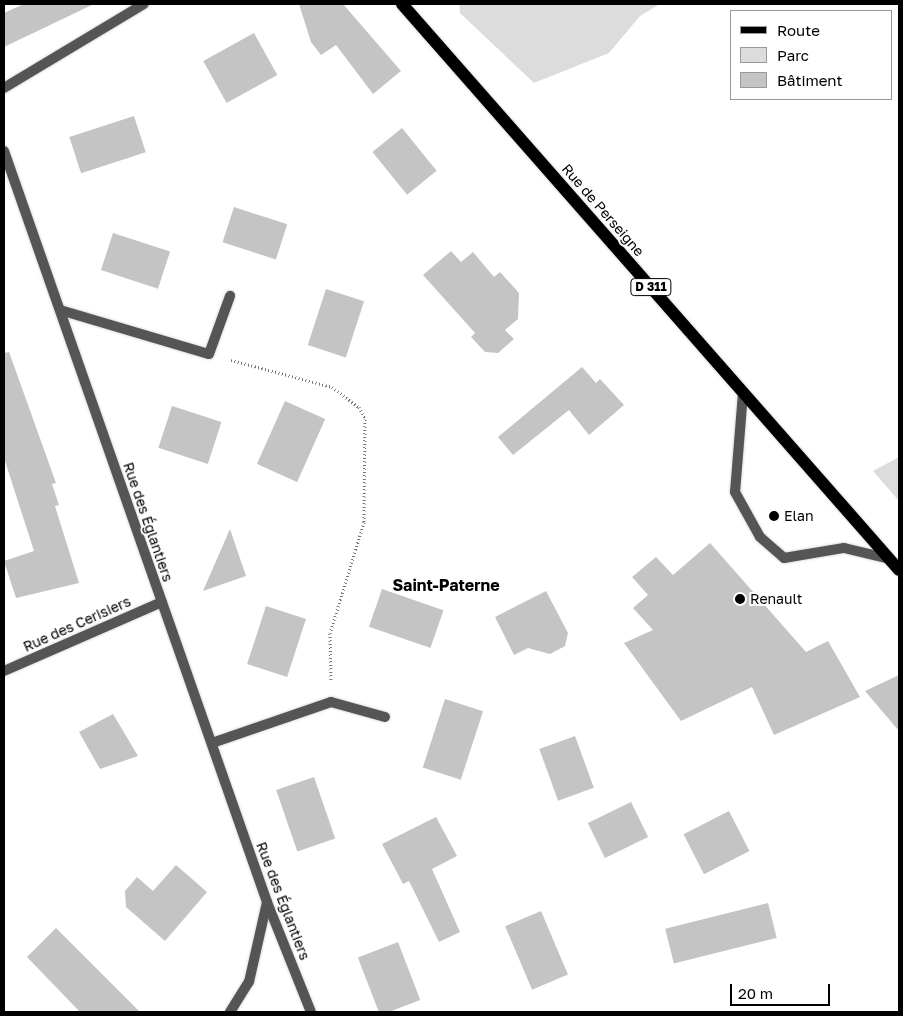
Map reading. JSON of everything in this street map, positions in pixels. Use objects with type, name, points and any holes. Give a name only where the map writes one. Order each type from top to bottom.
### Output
[{"type":"main road","name":"Rue de Perseigne","points":[[402,4],[899,570]]},
{"type":"street","points":[[4,88],[144,4]]},
{"type":"street","name":"Rue des Églantiers","points":[[4,151],[267,902],[311,1012]]},
{"type":"street","points":[[60,310],[209,354],[230,296]]},
{"type":"street","points":[[743,393],[735,492],[760,538],[784,558],[844,548],[890,559]]},
{"type":"street","name":"Rue des Cerisiers","points":[[4,671],[162,602]]},
{"type":"street","points":[[212,743],[331,702],[384,717]]},
{"type":"street","points":[[230,1012],[249,982],[267,902]]},
{"type":"path","points":[[209,354],[332,388],[359,407],[364,419],[364,522],[330,633],[331,702]]},
{"type":"green space","points":[[459,4],[660,4],[640,16],[609,53],[534,83],[460,13]]},
{"type":"green space","points":[[899,457],[899,501],[873,471]]},
{"type":"building","points":[[24,4],[94,4],[4,47],[4,13]]},
{"type":"building","points":[[299,4],[343,4],[401,71],[373,94],[336,45],[321,55],[311,42]]},
{"type":"building","points":[[254,33],[277,75],[227,103],[203,61]]},
{"type":"building","points":[[134,116],[146,152],[81,173],[69,137]]},
{"type":"building","points":[[402,128],[437,171],[407,195],[372,152]]},
{"type":"building","points":[[234,207],[287,224],[276,259],[223,242]]},
{"type":"building","points":[[113,233],[170,252],[158,289],[101,270]]},
{"type":"building","points":[[451,251],[461,262],[473,252],[494,277],[500,272],[519,293],[518,319],[505,330],[514,339],[498,353],[485,352],[471,337],[475,333],[423,275]]},
{"type":"building","points":[[326,289],[364,301],[346,357],[308,345]]},
{"type":"building","points":[[9,352],[56,483],[52,484],[59,505],[55,506],[79,583],[16,598],[4,561],[34,551],[4,458],[4,353]]},
{"type":"building","points":[[582,367],[596,383],[600,379],[624,405],[589,435],[569,410],[513,455],[498,437]]},
{"type":"building","points":[[285,401],[325,419],[297,482],[257,464]]},
{"type":"building","points":[[172,406],[221,422],[208,464],[158,448]]},
{"type":"building","points":[[230,529],[246,576],[203,591]]},
{"type":"building","points":[[710,543],[806,652],[828,641],[860,697],[774,735],[752,687],[681,721],[624,643],[653,630],[633,608],[648,595],[632,577],[656,557],[673,575]]},
{"type":"building","points":[[382,589],[443,610],[430,648],[369,627]]},
{"type":"building","points":[[546,591],[568,633],[565,646],[550,654],[528,648],[514,655],[495,617]]},
{"type":"building","points":[[266,606],[306,619],[287,677],[247,664]]},
{"type":"building","points":[[899,675],[899,731],[865,691]]},
{"type":"building","points":[[445,699],[483,711],[461,780],[423,767]]},
{"type":"building","points":[[113,714],[138,756],[100,769],[79,732]]},
{"type":"building","points":[[575,736],[594,788],[558,801],[539,749]]},
{"type":"building","points":[[314,777],[335,838],[297,851],[276,790]]},
{"type":"building","points":[[631,802],[648,837],[605,858],[588,823]]},
{"type":"building","points":[[729,811],[749,851],[704,874],[684,834]]},
{"type":"building","points":[[436,817],[457,856],[432,869],[460,932],[439,942],[409,881],[403,884],[382,844]]},
{"type":"building","points":[[176,865],[207,892],[165,941],[126,907],[125,891],[137,877],[153,891]]},
{"type":"building","points":[[768,903],[777,938],[674,964],[665,929]]},
{"type":"building","points":[[541,911],[568,975],[532,990],[505,926]]},
{"type":"building","points":[[56,928],[140,1012],[80,1012],[27,957]]},
{"type":"building","points":[[398,942],[420,1000],[389,1012],[379,1012],[358,957]]},
{"type":"place","name":"Elan","points":[[774,516]]},
{"type":"place","name":"Renault","points":[[740,599]]},
{"type":"district","name":"Saint-Paterne","points":[[446,585]]}]
